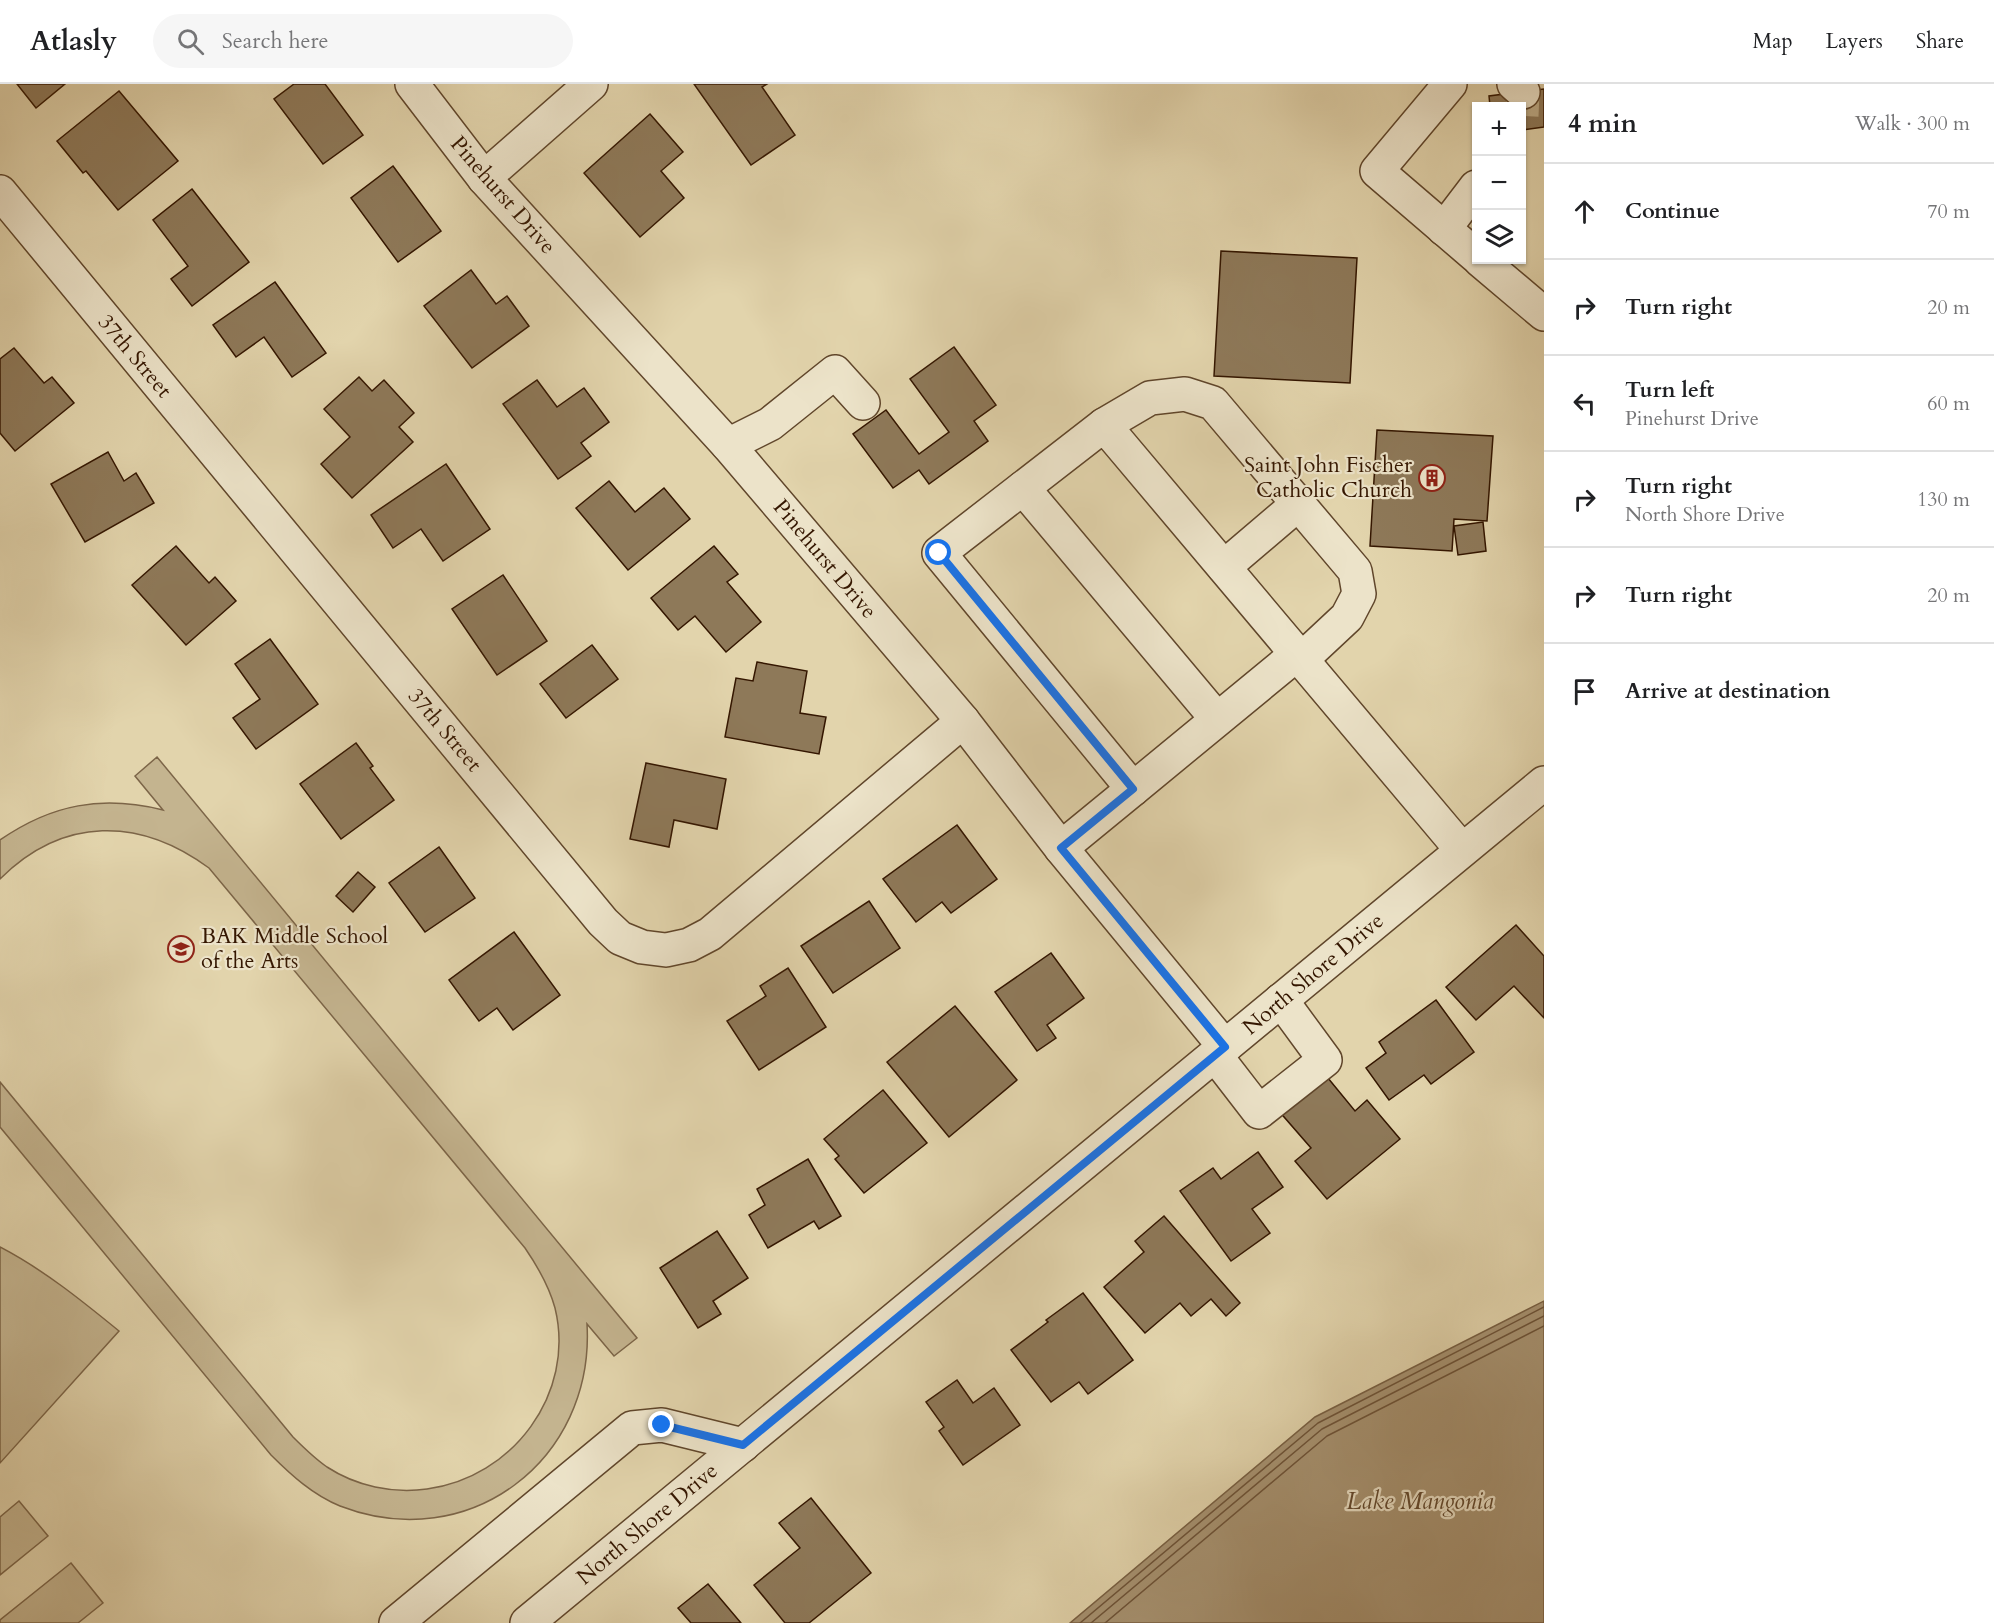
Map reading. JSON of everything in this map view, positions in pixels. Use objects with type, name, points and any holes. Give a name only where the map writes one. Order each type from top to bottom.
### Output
[{"type":"street","name":"Pinehurst Drive","points":[[412,84],[484,178],[728,445],[963,721],[1220,1051],[1259,1112],[1325,1060],[1281,1000]]},
{"type":"street","points":[[484,178],[591,84]]},
{"type":"street","points":[[1450,84],[1377,171],[1472,253]]},
{"type":"street","name":"37th Street","points":[[0,192],[603,921],[621,938],[642,947],[666,950],[690,945],[711,934],[963,721]]},
{"type":"street","points":[[1444,229],[1472,192]]},
{"type":"street","points":[[1485,264],[1544,314]]},
{"type":"street","points":[[728,445],[770,424],[836,372],[863,403]]},
{"type":"street","points":[[1061,848],[1347,617],[1359,594],[1355,571],[1213,403],[1185,394],[1150,398],[1104,425],[939,553],[1133,789]]},
{"type":"street","points":[[1104,425],[1462,850]]},
{"type":"street","points":[[1023,488],[1217,720]]},
{"type":"street","points":[[1224,567],[1298,504]]},
{"type":"street","name":"North Shore Drive","points":[[527,1623],[1544,783]]},
{"type":"street","points":[[396,1623],[632,1428],[662,1425],[743,1445]]},
{"type":"shaded area","points":[[157,757],[637,1338],[614,1356],[587,1324],[584,1373],[570,1417],[546,1455],[515,1485],[477,1506],[434,1518],[388,1518],[340,1506],[303,1484],[271,1455],[0,1127],[0,1082],[293,1437],[318,1460],[338,1474],[362,1484],[401,1490],[427,1489],[458,1482],[486,1468],[510,1450],[531,1427],[546,1400],[556,1371],[559,1340],[553,1300],[534,1262],[525,1248],[209,868],[183,851],[156,839],[129,832],[102,831],[76,834],[50,844],[24,858],[0,879],[0,840],[39,818],[58,811],[98,803],[119,803],[163,810],[135,776]]},
{"type":"shaded area","points":[[0,1247],[47,1276],[119,1331],[0,1463]]},
{"type":"shaded area","points":[[19,1501],[48,1536],[0,1575],[0,1517]]},
{"type":"shaded area","points":[[71,1563],[103,1603],[78,1623],[0,1623],[0,1620]]},
{"type":"water","name":"Lake Mangonia","points":[[1544,1301],[1544,1623],[1070,1623],[1315,1417]]},
{"type":"building","points":[[17,84],[65,84],[36,108]]},
{"type":"building","points":[[294,84],[325,84],[363,135],[323,164],[274,99]]},
{"type":"building","points":[[694,84],[767,84],[762,87],[795,135],[751,165]]},
{"type":"building","points":[[1544,89],[1544,127],[1526,129],[1526,102],[1490,102],[1489,96]]},
{"type":"building","points":[[119,91],[178,161],[118,210],[86,171],[83,173],[57,141]]},
{"type":"building","points":[[650,114],[683,152],[661,171],[684,198],[640,237],[584,173]]},
{"type":"building","points":[[393,166],[441,231],[398,262],[351,198]]},
{"type":"building","points":[[192,189],[249,262],[192,306],[171,279],[188,266],[153,220]]},
{"type":"building","points":[[1221,251],[1357,258],[1350,383],[1214,376]]},
{"type":"building","points":[[471,270],[496,304],[507,296],[529,326],[472,368],[424,306]]},
{"type":"building","points":[[275,282],[326,353],[292,377],[264,337],[236,357],[213,325]]},
{"type":"building","points":[[954,347],[996,405],[974,421],[988,441],[929,484],[919,470],[893,488],[853,434],[886,410],[919,454],[949,432],[910,379]]},
{"type":"building","points":[[14,348],[44,383],[52,377],[74,403],[15,451],[0,433],[0,359]]},
{"type":"building","points":[[359,377],[372,391],[384,380],[414,413],[399,427],[413,442],[352,498],[321,464],[350,437],[324,409]]},
{"type":"building","points":[[537,380],[557,407],[584,388],[609,422],[581,443],[591,456],[558,479],[503,404]]},
{"type":"building","name":"Saint John Fischer Catholic Church","points":[[1377,430],[1493,436],[1487,521],[1454,519],[1452,551],[1370,546]]},
{"type":"building","points":[[108,452],[124,481],[136,473],[154,503],[85,542],[51,484]]},
{"type":"building","points":[[446,464],[490,529],[443,561],[421,529],[393,548],[371,515]]},
{"type":"building","points":[[609,481],[635,512],[664,488],[690,519],[628,570],[576,508]]},
{"type":"building","points":[[1483,522],[1486,551],[1458,555],[1454,526]]},
{"type":"building","points":[[176,546],[209,583],[215,577],[236,601],[186,645],[132,585]]},
{"type":"building","points":[[714,546],[738,574],[727,582],[761,622],[726,652],[695,616],[678,630],[651,598]]},
{"type":"building","points":[[503,575],[547,641],[497,675],[452,609]]},
{"type":"building","points":[[270,639],[318,704],[256,749],[233,718],[260,699],[235,664]]},
{"type":"building","points":[[592,645],[618,679],[566,718],[540,684]]},
{"type":"building","points":[[757,662],[807,671],[800,713],[826,717],[819,754],[725,737],[736,678],[753,681]]},
{"type":"building","points":[[356,743],[373,766],[370,768],[394,800],[341,839],[300,784]]},
{"type":"building","points":[[646,763],[726,779],[717,829],[674,820],[669,847],[630,839]]},
{"type":"building","points":[[957,825],[997,879],[951,913],[942,902],[916,922],[883,879]]},
{"type":"building","points":[[439,847],[475,898],[425,932],[389,883]]},
{"type":"building","points":[[358,872],[375,887],[353,912],[336,896]]},
{"type":"building","points":[[869,901],[900,948],[833,993],[801,946]]},
{"type":"building","points":[[1516,925],[1544,956],[1544,1018],[1514,986],[1476,1020],[1446,987]]},
{"type":"building","points":[[514,932],[560,995],[513,1030],[497,1008],[479,1021],[449,980]]},
{"type":"building","points":[[1051,953],[1084,998],[1047,1025],[1056,1038],[1037,1051],[995,992]]},
{"type":"building","points":[[788,968],[826,1027],[759,1070],[727,1021],[766,996],[760,986]]},
{"type":"building","points":[[1436,1000],[1474,1052],[1431,1084],[1424,1075],[1389,1100],[1366,1068],[1386,1053],[1379,1042]]},
{"type":"building","points":[[955,1006],[1017,1080],[949,1137],[887,1062]]},
{"type":"building","points":[[1323,1072],[1355,1111],[1367,1100],[1400,1139],[1327,1199],[1295,1161],[1311,1148],[1278,1110]]},
{"type":"building","points":[[883,1090],[927,1143],[864,1193],[835,1159],[839,1156],[824,1139]]},
{"type":"building","points":[[1258,1152],[1283,1187],[1252,1209],[1270,1233],[1231,1261],[1180,1191],[1213,1168],[1221,1179]]},
{"type":"building","points":[[808,1159],[841,1216],[819,1229],[814,1221],[768,1248],[749,1215],[765,1205],[757,1189]]},
{"type":"building","points":[[1164,1216],[1240,1303],[1226,1316],[1211,1299],[1191,1316],[1180,1303],[1145,1333],[1104,1287],[1144,1252],[1135,1241]]},
{"type":"building","points":[[717,1231],[748,1278],[713,1301],[721,1314],[698,1328],[660,1268]]},
{"type":"building","points":[[1083,1293],[1133,1360],[1088,1394],[1079,1382],[1051,1402],[1011,1350]]},
{"type":"building","points":[[957,1380],[973,1403],[994,1388],[1020,1425],[963,1465],[939,1431],[944,1427],[926,1402]]},
{"type":"building","points":[[811,1498],[871,1573],[809,1623],[785,1623],[754,1585],[800,1548],[779,1523]]},
{"type":"building","points":[[708,1584],[741,1623],[691,1623],[678,1608]]},
{"type":"tunnel","points":[[1523,92],[1523,102]]},
{"type":"place","name":"Saint John Fischer Catholic Church","points":[[1432,478]]},
{"type":"place","name":"BAK Middle School of the Arts","points":[[181,949]]},
{"type":"route","points":[[662,1425],[743,1445],[1225,1047],[1061,848],[1133,789],[939,553]]}]
